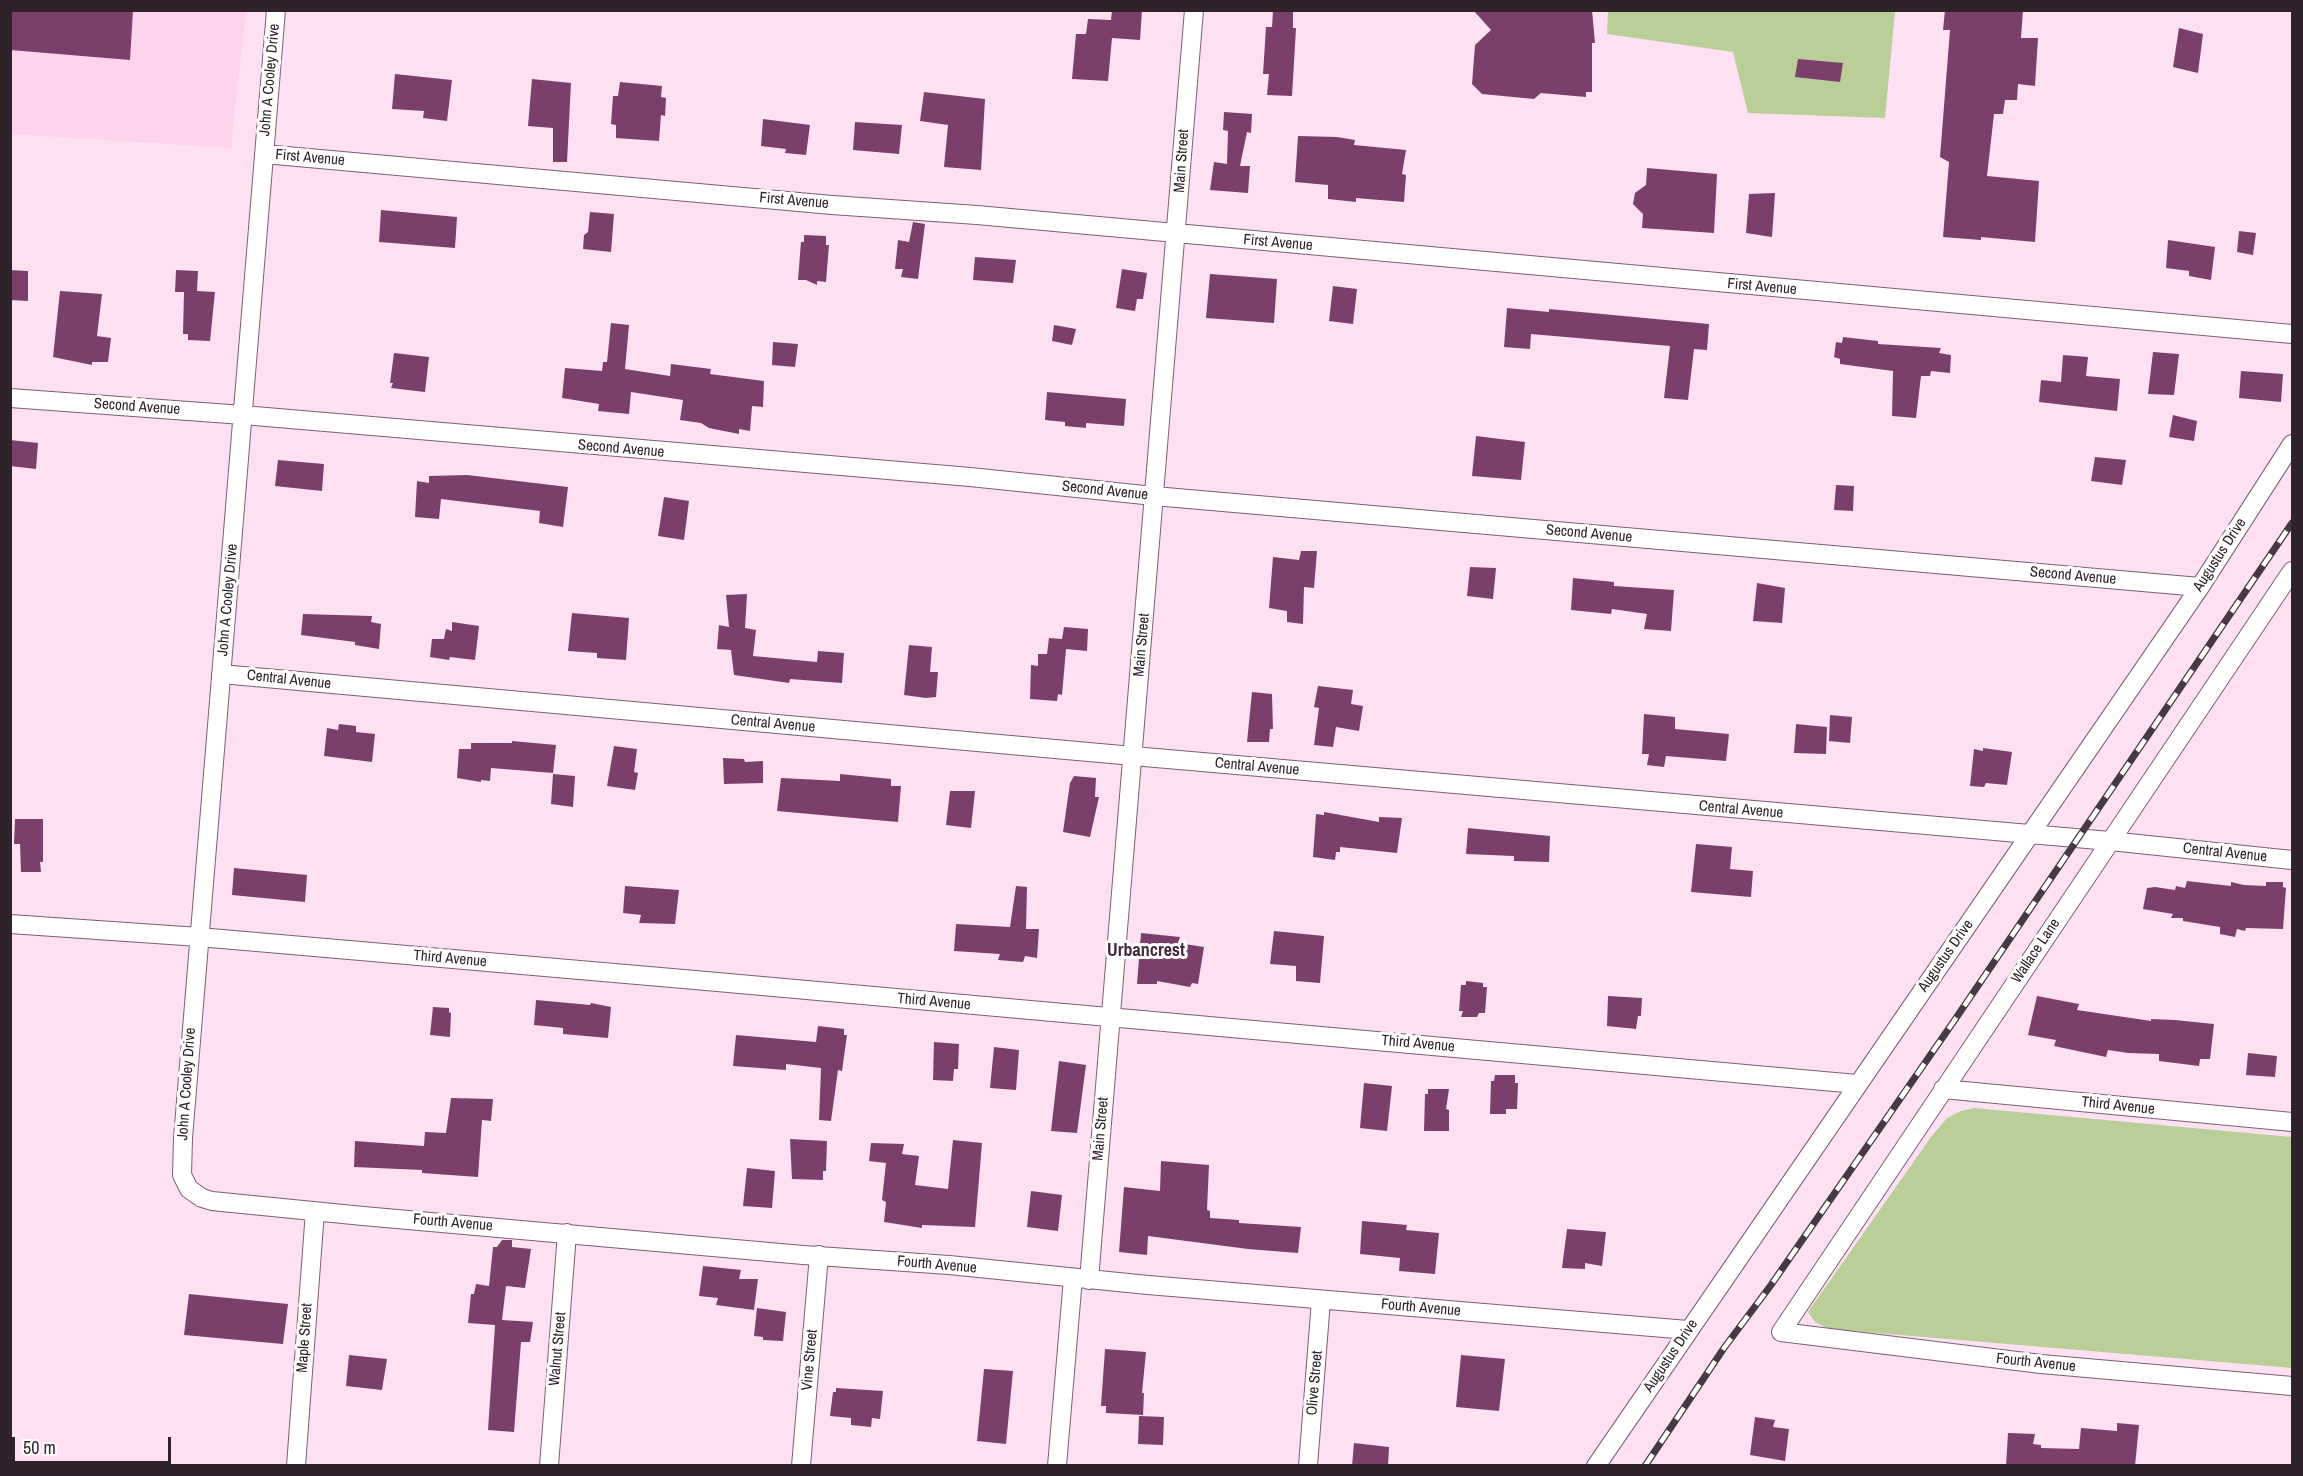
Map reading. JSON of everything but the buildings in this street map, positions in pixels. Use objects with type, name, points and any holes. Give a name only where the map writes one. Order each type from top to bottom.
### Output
[{"type":"street","name":"John A Cooley Drive","points":[[189,1189],[182,1175],[183,1138],[276,10]]},
{"type":"street","name":"Main Street","points":[[1057,1466],[1111,1018],[1194,10]]},
{"type":"street","name":"First Avenue","points":[[264,154],[2292,334]]},
{"type":"street","name":"Second Avenue","points":[[10,398],[243,415],[970,477],[1154,496],[2200,587]]},
{"type":"street","name":"Augustus Drive","points":[[1596,1466],[2200,587],[2292,444]]},
{"type":"street","name":"Wallace Lane","points":[[1781,1332],[2110,841],[2285,595],[2292,571]]},
{"type":"street","name":"Central Avenue","points":[[221,674],[2110,841],[2292,860]]},
{"type":"street","name":"Third Avenue","points":[[10,924],[199,937],[1857,1084]]},
{"type":"street","name":"Third Avenue","points":[[1943,1089],[2292,1122]]},
{"type":"street","name":"Fourth Avenue","points":[[189,1189],[202,1198],[212,1201],[315,1211],[1321,1300],[1688,1330]]},
{"type":"street","name":"Maple Street","points":[[296,1466],[315,1211]]},
{"type":"street","name":"Walnut Street","points":[[549,1466],[567,1233]]},
{"type":"street","name":"Vine Street","points":[[801,1466],[819,1255]]},
{"type":"street","name":"Olive Street","points":[[1308,1466],[1321,1300]]},
{"type":"street","name":"Fourth Avenue","points":[[1781,1332],[2042,1364],[2292,1386]]},
{"type":"shaded area","points":[[10,11],[246,11],[231,148],[11,134]]},
{"type":"green space","points":[[1608,11],[1895,11],[1885,118],[1748,113],[1733,52],[1607,34]]},
{"type":"green space","points":[[1974,1108],[2292,1137],[2292,1368],[1829,1329],[1815,1322],[1808,1312],[1931,1137],[1947,1118]]},
{"type":"railway","points":[[1645,1466],[1724,1348],[1771,1285],[1954,1021],[2292,523]]},
{"type":"district","name":"Urbancrest","points":[[1146,951]]}]
